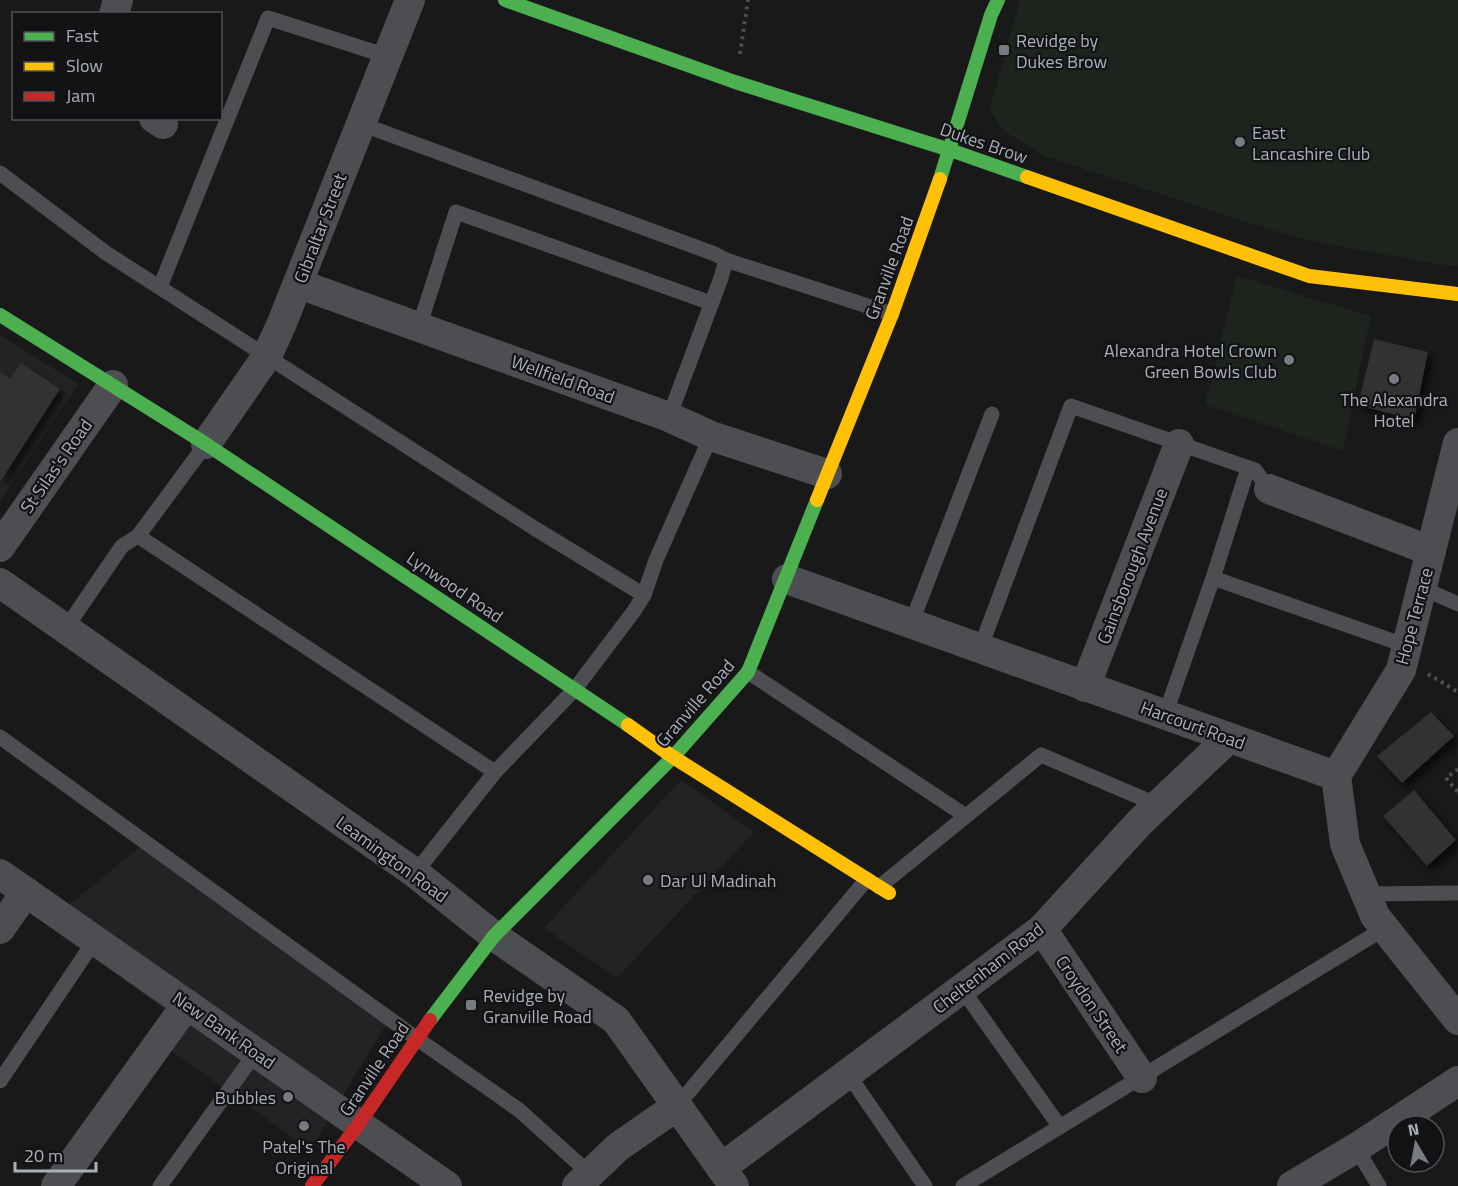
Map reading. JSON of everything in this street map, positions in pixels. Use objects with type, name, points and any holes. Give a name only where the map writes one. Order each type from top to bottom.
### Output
[{"type":"street","name":"Gibraltar Street","points":[[206,444],[267,356],[299,284],[410,0]]},
{"type":"street","name":"Dukes Brow","points":[[505,0],[735,82],[950,150],[1309,276],[1458,294]]},
{"type":"street","name":"Granville Road","points":[[312,1186],[358,1125],[416,1038],[494,936],[673,757],[748,672],[892,314],[950,150],[991,15],[998,0]]},
{"type":"street","name":"Wellfield Road","points":[[299,284],[669,417],[711,436],[827,474]]},
{"type":"street","name":"Lynwood Road","points":[[0,315],[206,444],[575,689],[673,757],[878,886]]},
{"type":"street","name":"St Silas's Road","points":[[0,547],[113,385]]},
{"type":"street","name":"Hope Terrace","points":[[1336,776],[1401,670],[1458,443]]},
{"type":"street","name":"Gainsborough Avenue","points":[[1085,687],[1179,444]]},
{"type":"street","points":[[1269,489],[1431,551]]},
{"type":"street","name":"Harcourt Road","points":[[787,579],[1336,776]]},
{"type":"street","name":"Leamington Road","points":[[0,583],[415,873],[494,936],[616,1020],[727,1177]]},
{"type":"street","name":"Cheltenham Road","points":[[727,1177],[848,1074],[1042,929],[1158,805],[1229,738]]},
{"type":"street","points":[[1336,776],[1345,844],[1375,916],[1458,1020]]},
{"type":"street","name":"New Bank Road","points":[[0,874],[447,1186]]},
{"type":"street","points":[[0,929],[26,892]]},
{"type":"street","name":"Croydon Street","points":[[1042,929],[1142,1078]]},
{"type":"street","points":[[56,1186],[187,1004]]},
{"type":"street","points":[[1292,1186],[1458,1082]]},
{"type":"street","points":[[584,1180],[618,1147],[677,1106]]},
{"type":"lane","points":[[160,287],[268,18],[387,56]]},
{"type":"lane","points":[[361,124],[726,260],[892,314]]},
{"type":"lane","points":[[0,173],[106,253],[524,522],[644,595]]},
{"type":"lane","points":[[418,327],[456,212],[711,303]]},
{"type":"lane","points":[[669,417],[726,260]]},
{"type":"lane","points":[[980,649],[1071,406],[1255,470],[1269,489]]},
{"type":"lane","points":[[911,624],[992,414]]},
{"type":"lane","points":[[415,873],[495,772],[575,689],[644,595],[711,436]]},
{"type":"lane","points":[[66,628],[122,546],[138,536],[206,444]]},
{"type":"lane","points":[[1165,715],[1213,578],[1248,468]]},
{"type":"lane","points":[[138,536],[495,772]]},
{"type":"lane","points":[[1213,578],[1407,646]]},
{"type":"lane","points":[[1422,588],[1458,604]]},
{"type":"lane","points":[[748,672],[966,816]]},
{"type":"lane","points":[[0,737],[519,1110],[584,1180]]},
{"type":"lane","points":[[677,1106],[878,886],[1041,755],[1158,805]]},
{"type":"lane","points":[[1366,894],[1458,893]]},
{"type":"lane","points":[[963,1186],[1385,928]]},
{"type":"lane","points":[[0,1081],[95,940]]},
{"type":"lane","points":[[962,989],[1060,1127]]},
{"type":"lane","points":[[160,1186],[256,1052]]},
{"type":"lane","points":[[848,1074],[925,1186]]},
{"type":"lane","points":[[1356,1148],[1379,1186]]},
{"type":"path","points":[[735,82],[748,0]]},
{"type":"path","points":[[1458,769],[1446,778],[1458,792]]},
{"type":"shaded area","name":"East Lancashire Club","points":[[1020,0],[1458,0],[1458,266],[1435,264],[1296,238],[1044,156],[1001,129],[990,108]]},
{"type":"shaded area","name":"Alexandra Hotel Crown Green Bowls Club","points":[[1237,276],[1371,316],[1343,451],[1205,405]]},
{"type":"shaded area","points":[[0,335],[78,384],[0,501]]},
{"type":"shaded area","name":"Dar Ul Madinah","points":[[681,780],[754,832],[617,978],[544,928]]},
{"type":"shaded area","points":[[141,846],[389,1020],[310,1150],[166,1047],[184,1024],[47,923]]},
{"type":"building","name":"The Alexandra Hotel","points":[[1374,339],[1428,352],[1414,420],[1358,405]]},
{"type":"building","points":[[21,363],[60,389],[0,482],[0,372],[10,379]]},
{"type":"building","points":[[1431,712],[1454,736],[1402,783],[1377,756]]},
{"type":"building","points":[[1414,790],[1456,840],[1427,866],[1383,816]]},
{"type":"traffic: fast","points":[[505,0],[735,82],[950,150],[1027,177]]},
{"type":"traffic: fast","points":[[940,179],[991,15],[998,0]]},
{"type":"traffic: fast","points":[[0,315],[206,444],[628,725]]},
{"type":"traffic: fast","points":[[430,1020],[494,936],[673,757],[748,672],[817,500]]},
{"type":"traffic: slow","points":[[1027,177],[1309,276],[1458,294]]},
{"type":"traffic: slow","points":[[817,500],[892,314],[940,179]]},
{"type":"traffic: slow","points":[[628,725],[673,757],[889,893]]},
{"type":"traffic: jam","points":[[312,1186],[358,1125],[430,1020]]},
{"type":"place","name":"Revidge by Dukes Brow","points":[[1004,50]]},
{"type":"place","name":"East Lancashire Club","points":[[1240,142]]},
{"type":"place","name":"Alexandra Hotel Crown Green Bowls Club","points":[[1289,360]]},
{"type":"place","name":"The Alexandra Hotel","points":[[1394,379]]},
{"type":"place","name":"Dar Ul Madinah","points":[[648,880]]},
{"type":"place","name":"Revidge by Granville Road","points":[[471,1005]]},
{"type":"place","name":"Bubbles","points":[[288,1097]]},
{"type":"place","name":"Patel's The Original","points":[[304,1126]]}]
